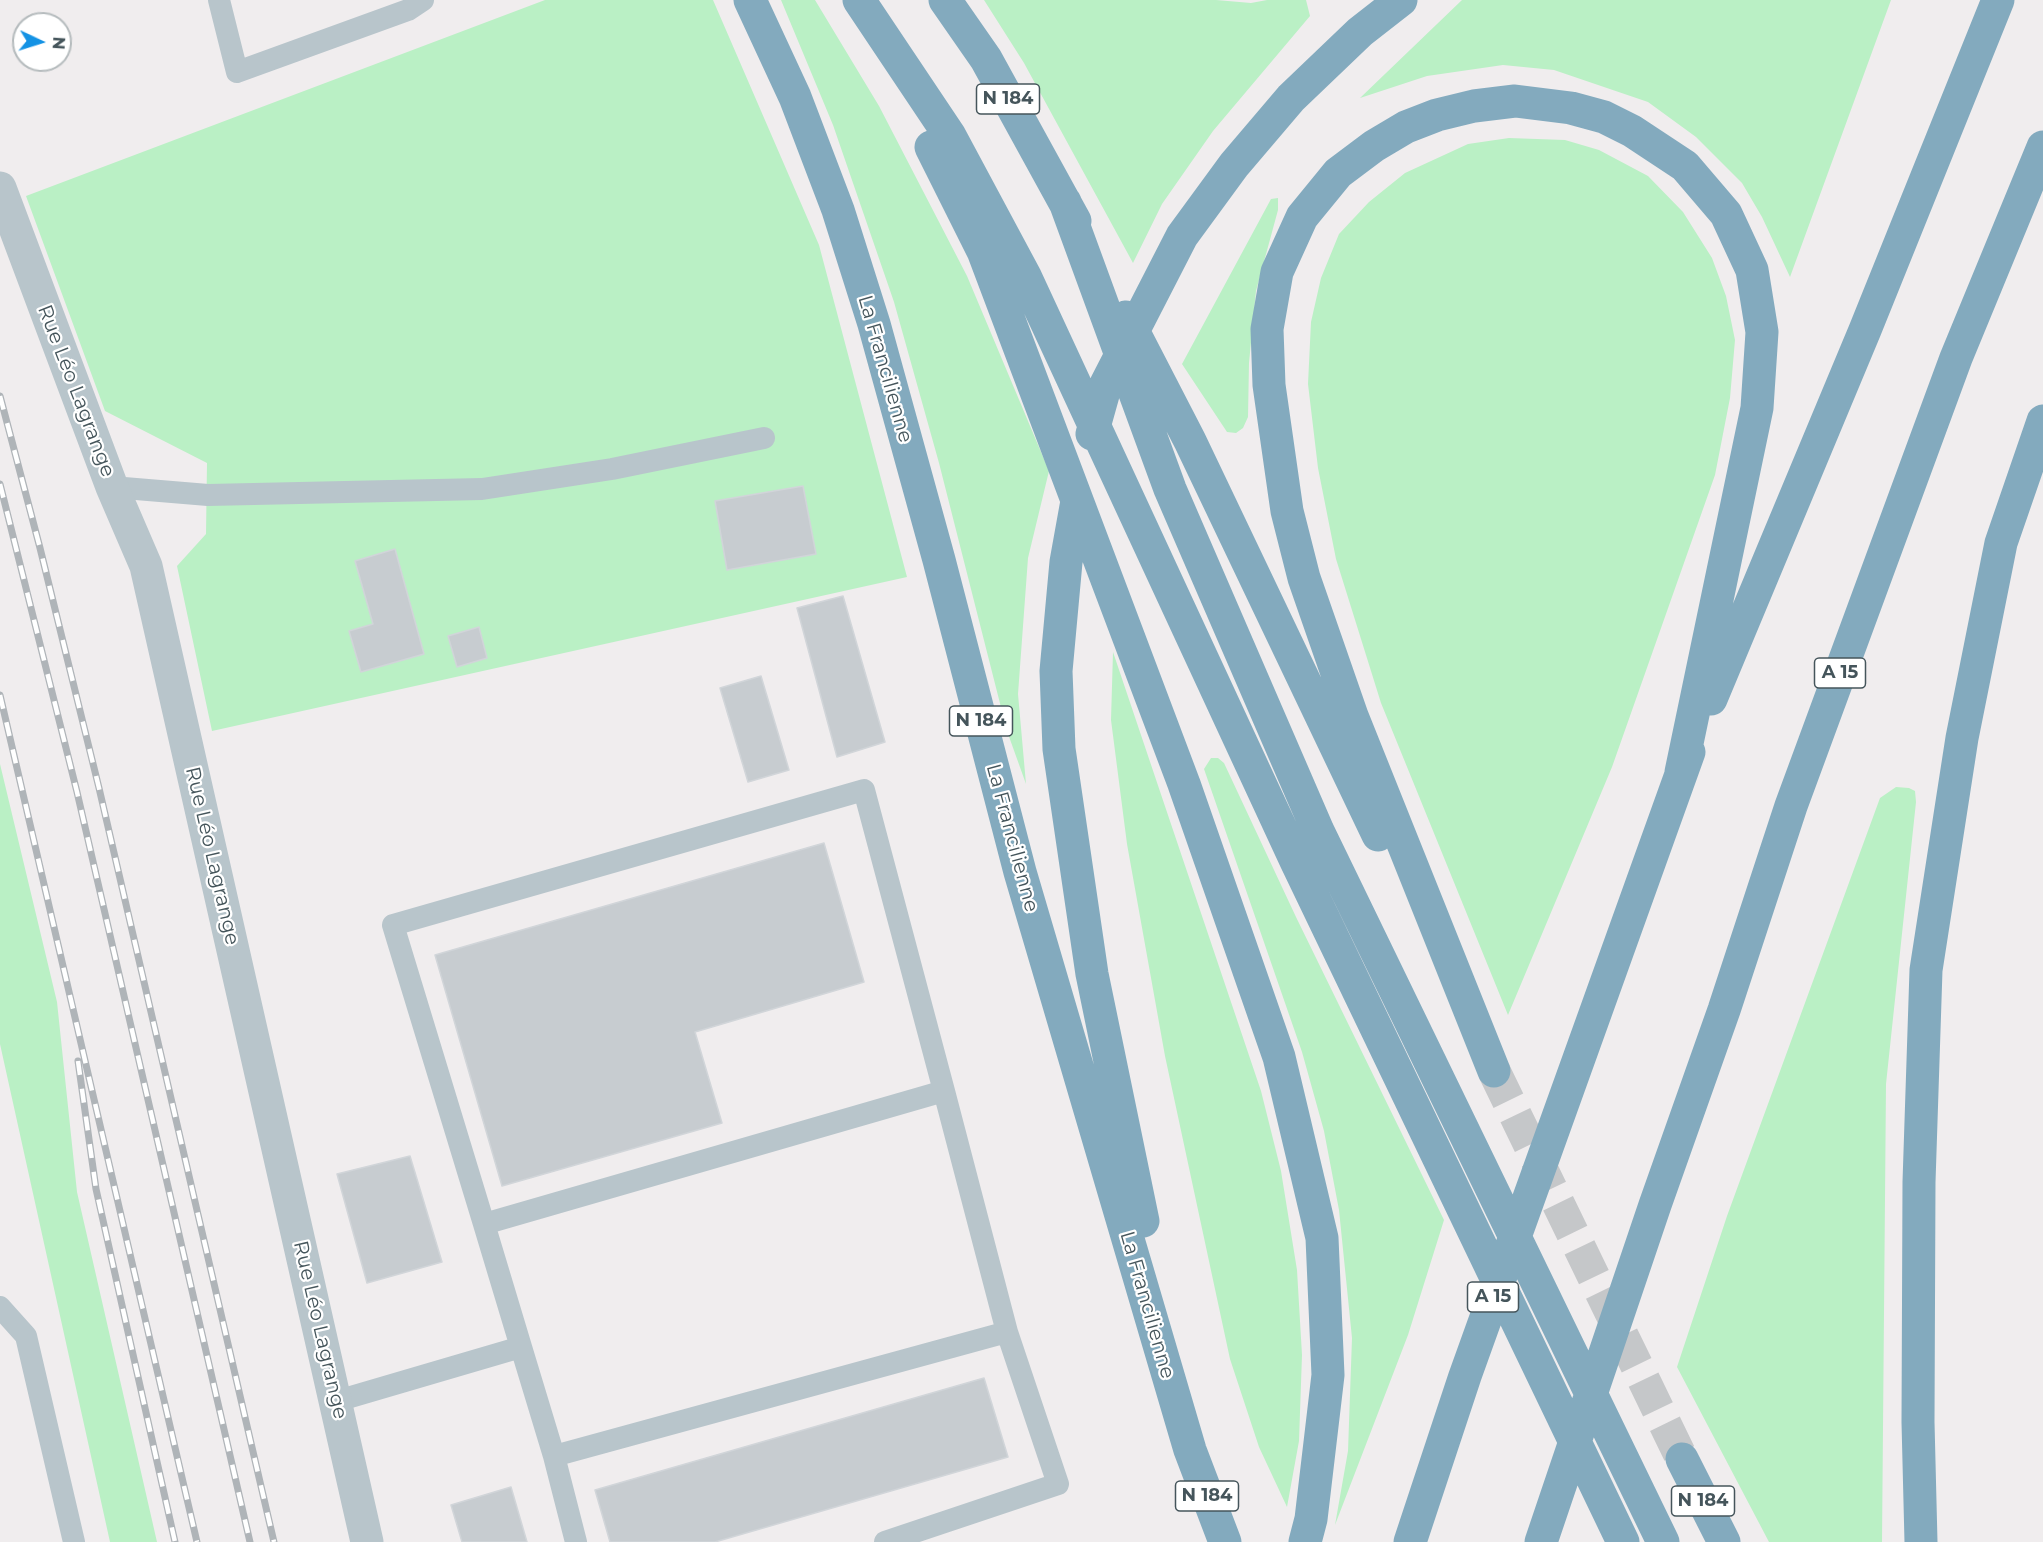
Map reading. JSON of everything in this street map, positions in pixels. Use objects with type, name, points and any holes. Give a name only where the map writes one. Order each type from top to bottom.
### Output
[{"type":"highway","name":"La Francilienne","points":[[750,0],[795,98],[815,149],[838,210],[870,313],[939,560],[1020,872],[1190,1450],[1225,1542]]},
{"type":"highway","points":[[859,0],[983,251],[1184,784],[1279,1057],[1322,1238],[1329,1375],[1308,1531]]},
{"type":"highway","points":[[859,0],[950,136],[1025,276],[1296,861],[1623,1542]]},
{"type":"highway","name":"N 184","points":[[945,0],[986,59],[1065,202],[1190,441],[1494,1071],[1352,716],[1304,578],[1287,511],[1269,385],[1267,329],[1277,272],[1302,217],[1338,173],[1374,146],[1406,127],[1437,115],[1474,106],[1515,101],[1571,108],[1604,117],[1632,131],[1685,165],[1726,214],[1752,270],[1762,332],[1756,408],[1681,772]]},
{"type":"highway","points":[[1190,1450],[1092,974],[1060,760],[1056,671],[1066,562],[1082,470],[1106,384],[1182,236],[1234,165],[1291,98],[1360,32],[1401,0]]},
{"type":"highway","name":"A 15","points":[[1410,1542],[1469,1364],[1681,772],[1860,341],[1998,0]]},
{"type":"highway","name":"A 15","points":[[1541,1542],[1654,1205],[1724,1010],[1791,806],[1956,358],[2043,147]]},
{"type":"highway","points":[[1065,202],[1170,489],[1318,831],[1663,1542]]},
{"type":"highway","points":[[1921,1542],[1918,1422],[1919,1182],[1926,970],[1962,738],[2001,543],[2043,421]]},
{"type":"highway","name":"N 184","points":[[1682,1459],[1724,1542]]},
{"type":"street","name":"Rue Léo Lagrange","points":[[0,188],[112,487],[146,566],[367,1542]]},
{"type":"lane","points":[[219,0],[237,72],[408,10],[423,0]]},
{"type":"lane","points":[[112,487],[208,495],[482,489],[612,469],[764,438]]},
{"type":"lane","points":[[576,1542],[554,1456],[393,925],[864,790],[1007,1332],[1058,1484],[885,1542]]},
{"type":"lane","points":[[484,1224],[944,1091]]},
{"type":"lane","points":[[0,1307],[26,1336],[74,1542]]},
{"type":"lane","points":[[554,1456],[1007,1332]]},
{"type":"lane","points":[[336,1401],[521,1347]]},
{"type":"green space","points":[[545,0],[713,0],[819,245],[907,577],[212,731],[177,566],[206,534],[207,463],[105,411],[26,196]]},
{"type":"green space","points":[[781,0],[815,0],[879,106],[967,276],[1049,471],[1028,558],[1018,694],[1026,784],[1007,731],[939,463],[894,302],[833,125]]},
{"type":"green space","points":[[984,0],[1216,0],[1251,3],[1267,0],[1306,0],[1310,16],[1213,131],[1162,204],[1133,263],[1024,63]]},
{"type":"green space","points":[[1462,0],[1891,0],[1790,277],[1762,217],[1742,183],[1696,137],[1648,102],[1554,70],[1503,65],[1427,76],[1360,98]]},
{"type":"green space","points":[[1509,138],[1565,140],[1599,150],[1648,176],[1683,212],[1712,258],[1726,296],[1735,340],[1730,398],[1715,475],[1612,767],[1508,1015],[1381,703],[1336,559],[1318,468],[1308,384],[1311,322],[1321,278],[1339,234],[1369,202],[1405,173],[1468,144]]},
{"type":"green space","points":[[1278,198],[1278,210],[1256,291],[1249,363],[1248,417],[1243,428],[1236,433],[1227,432],[1182,364],[1271,199]]},
{"type":"green space","points":[[1113,652],[1261,1091],[1281,1171],[1297,1270],[1302,1355],[1299,1441],[1287,1507],[1259,1447],[1230,1359],[1165,1056],[1127,844],[1111,720]]},
{"type":"green space","points":[[1211,758],[1218,758],[1224,763],[1296,917],[1444,1220],[1408,1335],[1335,1525],[1348,1451],[1352,1338],[1339,1210],[1324,1131],[1302,1052],[1204,769]]},
{"type":"green space","points":[[0,764],[57,1002],[77,1192],[157,1542],[110,1542],[0,1044]]},
{"type":"green space","points":[[1896,787],[1915,791],[1916,802],[1886,1084],[1882,1542],[1769,1542],[1677,1367],[1727,1216],[1880,798]]},
{"type":"building","points":[[803,486],[816,554],[727,570],[715,501]]},
{"type":"building","points":[[395,549],[424,654],[361,672],[349,631],[373,624],[355,561]]},
{"type":"building","points":[[843,596],[885,742],[837,757],[797,608]]},
{"type":"building","points":[[479,627],[487,658],[457,667],[448,636]]},
{"type":"building","points":[[761,676],[789,770],[748,782],[720,688]]},
{"type":"building","points":[[824,843],[864,982],[695,1032],[722,1123],[502,1186],[435,955]]},
{"type":"building","points":[[410,1156],[442,1262],[367,1283],[337,1174]]},
{"type":"building","points":[[984,1378],[1008,1457],[715,1542],[610,1542],[595,1490]]},
{"type":"building","points":[[511,1487],[527,1542],[462,1542],[451,1505]]},
{"type":"tunnel","points":[[1494,1071],[1682,1459]]},
{"type":"railway","points":[[0,396],[99,788],[274,1542]]},
{"type":"railway","points":[[0,484],[77,792],[250,1542]]},
{"type":"railway","points":[[0,695],[197,1542]]},
{"type":"railway","points":[[78,1061],[96,1189],[175,1542]]}]
